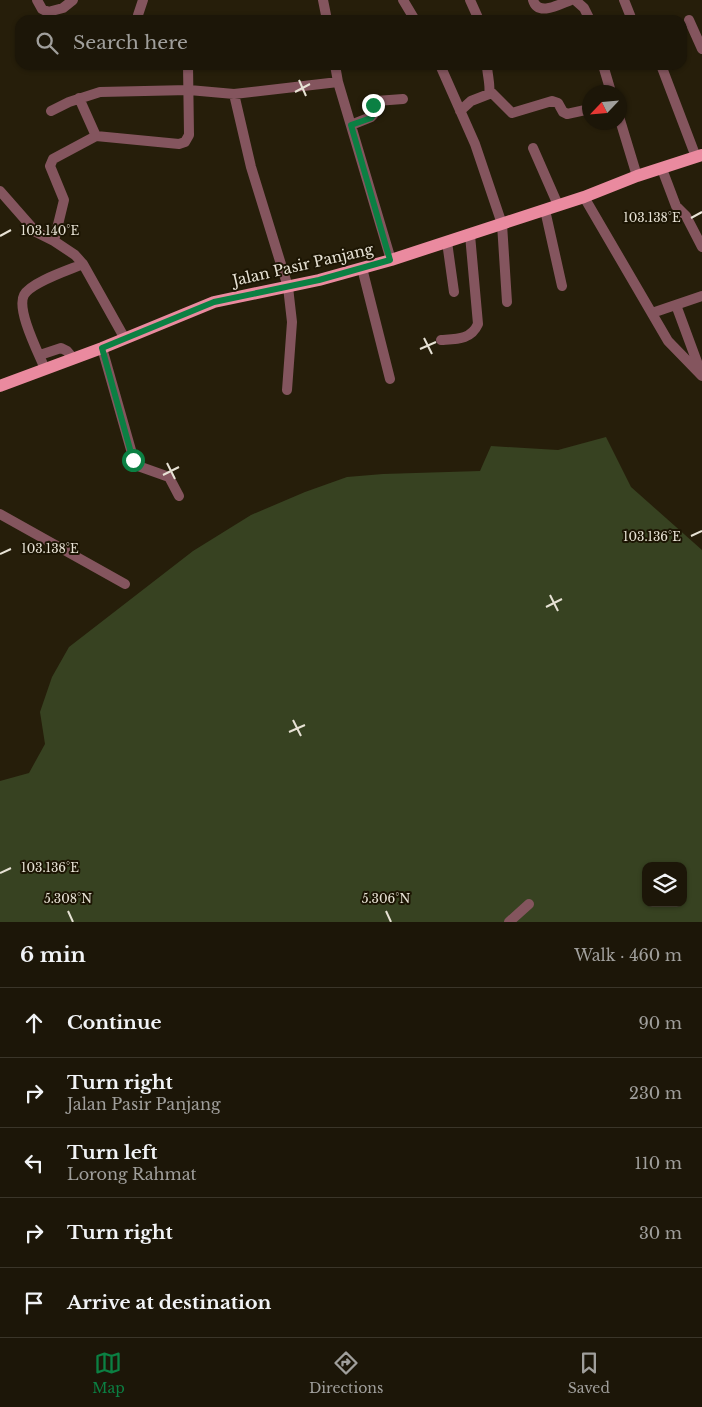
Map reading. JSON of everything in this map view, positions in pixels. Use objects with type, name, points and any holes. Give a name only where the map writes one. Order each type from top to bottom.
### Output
[{"type":"main road","name":"Jalan Pasir Panjang","points":[[0,386],[102,348],[214,302],[288,287],[390,260],[558,206],[637,176],[699,156]]},
{"type":"street","points":[[37,0],[42,9],[48,12],[64,8],[73,0]]},
{"type":"street","points":[[138,15],[143,0]]},
{"type":"street","points":[[323,0],[326,15]]},
{"type":"street","points":[[403,0],[412,15]]},
{"type":"street","points":[[470,0],[476,15]]},
{"type":"street","points":[[533,0],[534,4],[541,9],[571,0]]},
{"type":"street","points":[[575,0],[584,8],[588,15]]},
{"type":"street","points":[[624,0],[630,15]]},
{"type":"street","points":[[689,20],[702,49]]},
{"type":"street","points":[[54,241],[64,200],[50,166],[51,162],[96,136],[179,144],[185,142],[189,135],[188,70]]},
{"type":"street","points":[[336,70],[390,260]]},
{"type":"street","points":[[442,70],[474,144],[502,224],[507,302]]},
{"type":"street","points":[[487,70],[490,91],[512,113],[552,101],[558,103],[563,112],[567,114],[582,111]]},
{"type":"street","points":[[604,70],[609,85]]},
{"type":"street","points":[[662,70],[699,156]]},
{"type":"street","points":[[51,111],[79,98],[100,92],[189,90],[234,94],[338,82]]},
{"type":"street","points":[[460,111],[471,101],[487,96],[490,91]]},
{"type":"street","points":[[234,94],[251,167],[288,287],[292,322],[287,390]]},
{"type":"street","points":[[79,98],[96,136]]},
{"type":"street","points":[[351,125],[371,118],[373,115],[373,105],[376,102],[403,99]]},
{"type":"street","points":[[623,130],[637,176]]},
{"type":"street","points":[[533,148],[558,206]]},
{"type":"street","points":[[662,169],[676,206],[686,216],[702,248]]},
{"type":"street","points":[[0,191],[36,232],[75,255],[83,264],[124,338]]},
{"type":"street","points":[[584,197],[668,341],[702,376],[676,305]]},
{"type":"street","points":[[545,210],[562,286]]},
{"type":"street","points":[[441,340],[460,339],[475,330],[478,324],[470,235]]},
{"type":"street","points":[[447,242],[454,292]]},
{"type":"street","points":[[45,369],[23,312],[24,295],[38,284],[83,264]]},
{"type":"street","points":[[362,268],[390,379]]},
{"type":"street","points":[[652,313],[702,296]]},
{"type":"street","points":[[40,355],[61,348],[68,351],[73,358]]},
{"type":"street","points":[[102,348],[135,464],[169,477],[179,496]]},
{"type":"street","points":[[0,514],[125,584]]},
{"type":"street","points":[[509,922],[528,904]]},
{"type":"green space","points":[[606,437],[631,487],[702,550],[702,922],[0,922],[0,781],[29,773],[45,744],[40,712],[52,677],[69,647],[193,551],[251,515],[305,492],[347,477],[480,471],[491,446],[558,450]]},
{"type":"route","points":[[133,460],[102,348],[214,302],[319,280],[390,260],[351,125],[371,118],[373,115],[373,105]]}]
